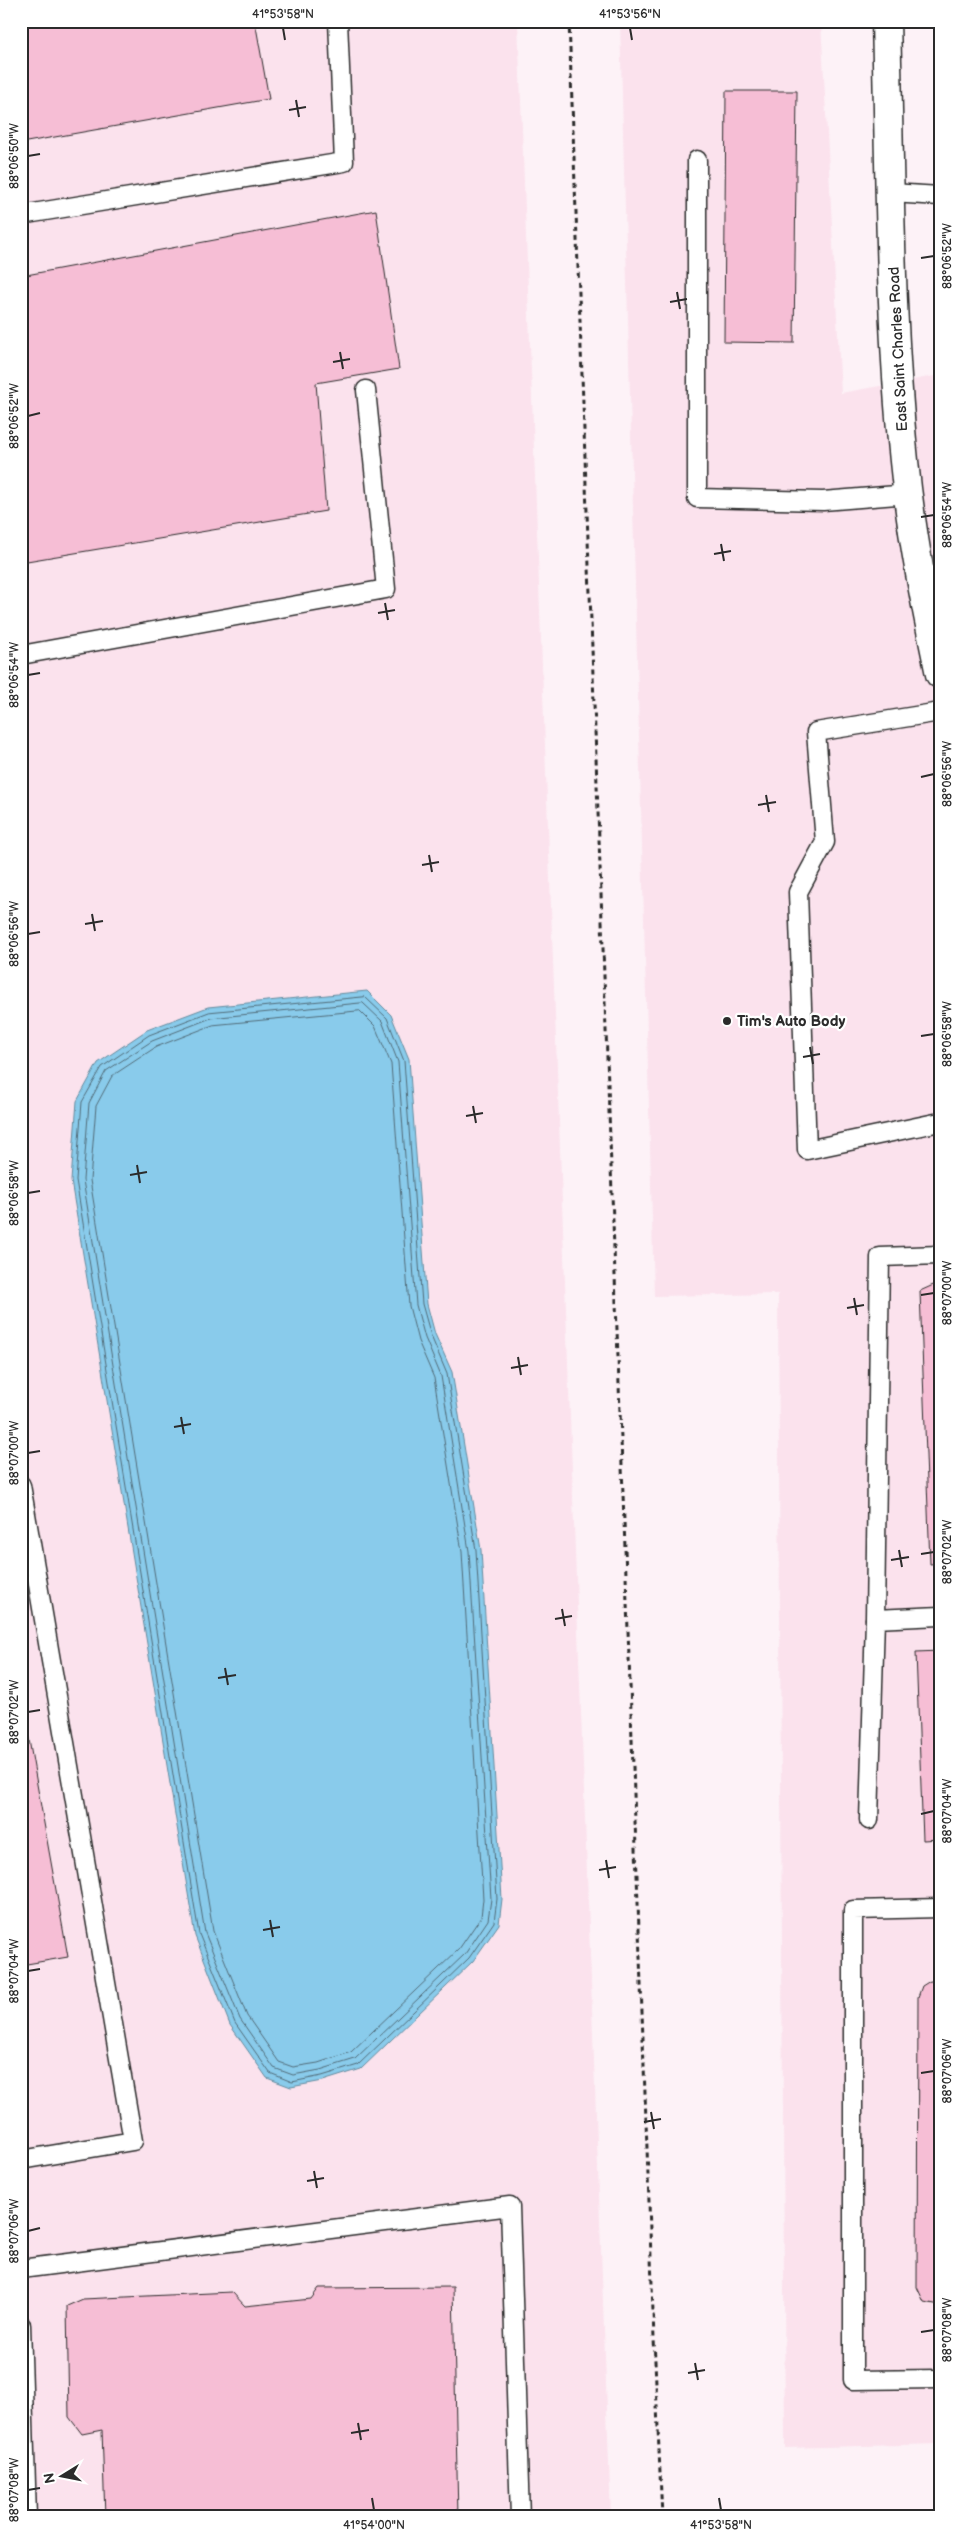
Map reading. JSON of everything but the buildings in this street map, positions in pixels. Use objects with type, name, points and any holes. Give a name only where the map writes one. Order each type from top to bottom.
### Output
[{"type":"street","name":"East Saint Charles Road","points":[[886,21],[898,385],[913,536],[940,674]]},
{"type":"lane","points":[[21,215],[344,162],[338,21]]},
{"type":"lane","points":[[697,160],[698,498],[823,501],[908,494]]},
{"type":"lane","points":[[891,193],[940,196]]},
{"type":"lane","points":[[21,655],[386,589],[366,390]]},
{"type":"lane","points":[[940,712],[816,732],[825,842],[798,892],[808,1150],[940,1122]]},
{"type":"lane","points":[[869,1820],[875,1619],[880,1257],[940,1255]]},
{"type":"lane","points":[[21,1485],[133,2141],[21,2159]]},
{"type":"lane","points":[[875,1619],[940,1616]]},
{"type":"lane","points":[[940,1908],[853,1910],[853,2380],[940,2379]]},
{"type":"lane","points":[[21,2269],[510,2206],[520,2517]]},
{"type":"lane","points":[[21,2325],[27,2517]]},
{"type":"path","points":[[569,21],[653,2320],[662,2517]]},
{"type":"shaded area","points":[[21,21],[518,21],[611,2517],[21,2517]]},
{"type":"shaded area","points":[[620,21],[821,21],[841,393],[940,375],[940,2444],[785,2448],[778,1294],[654,1296]]},
{"type":"water","points":[[367,991],[391,1015],[409,1059],[427,1304],[435,1334],[452,1372],[481,1550],[502,1899],[499,1924],[473,1961],[361,2069],[323,2081],[291,2087],[267,2078],[230,2025],[195,1936],[71,1181],[77,1101],[98,1063],[147,1030],[208,1007]]},
{"type":"place","name":"Tim's Auto Body","points":[[727,1021]]}]
